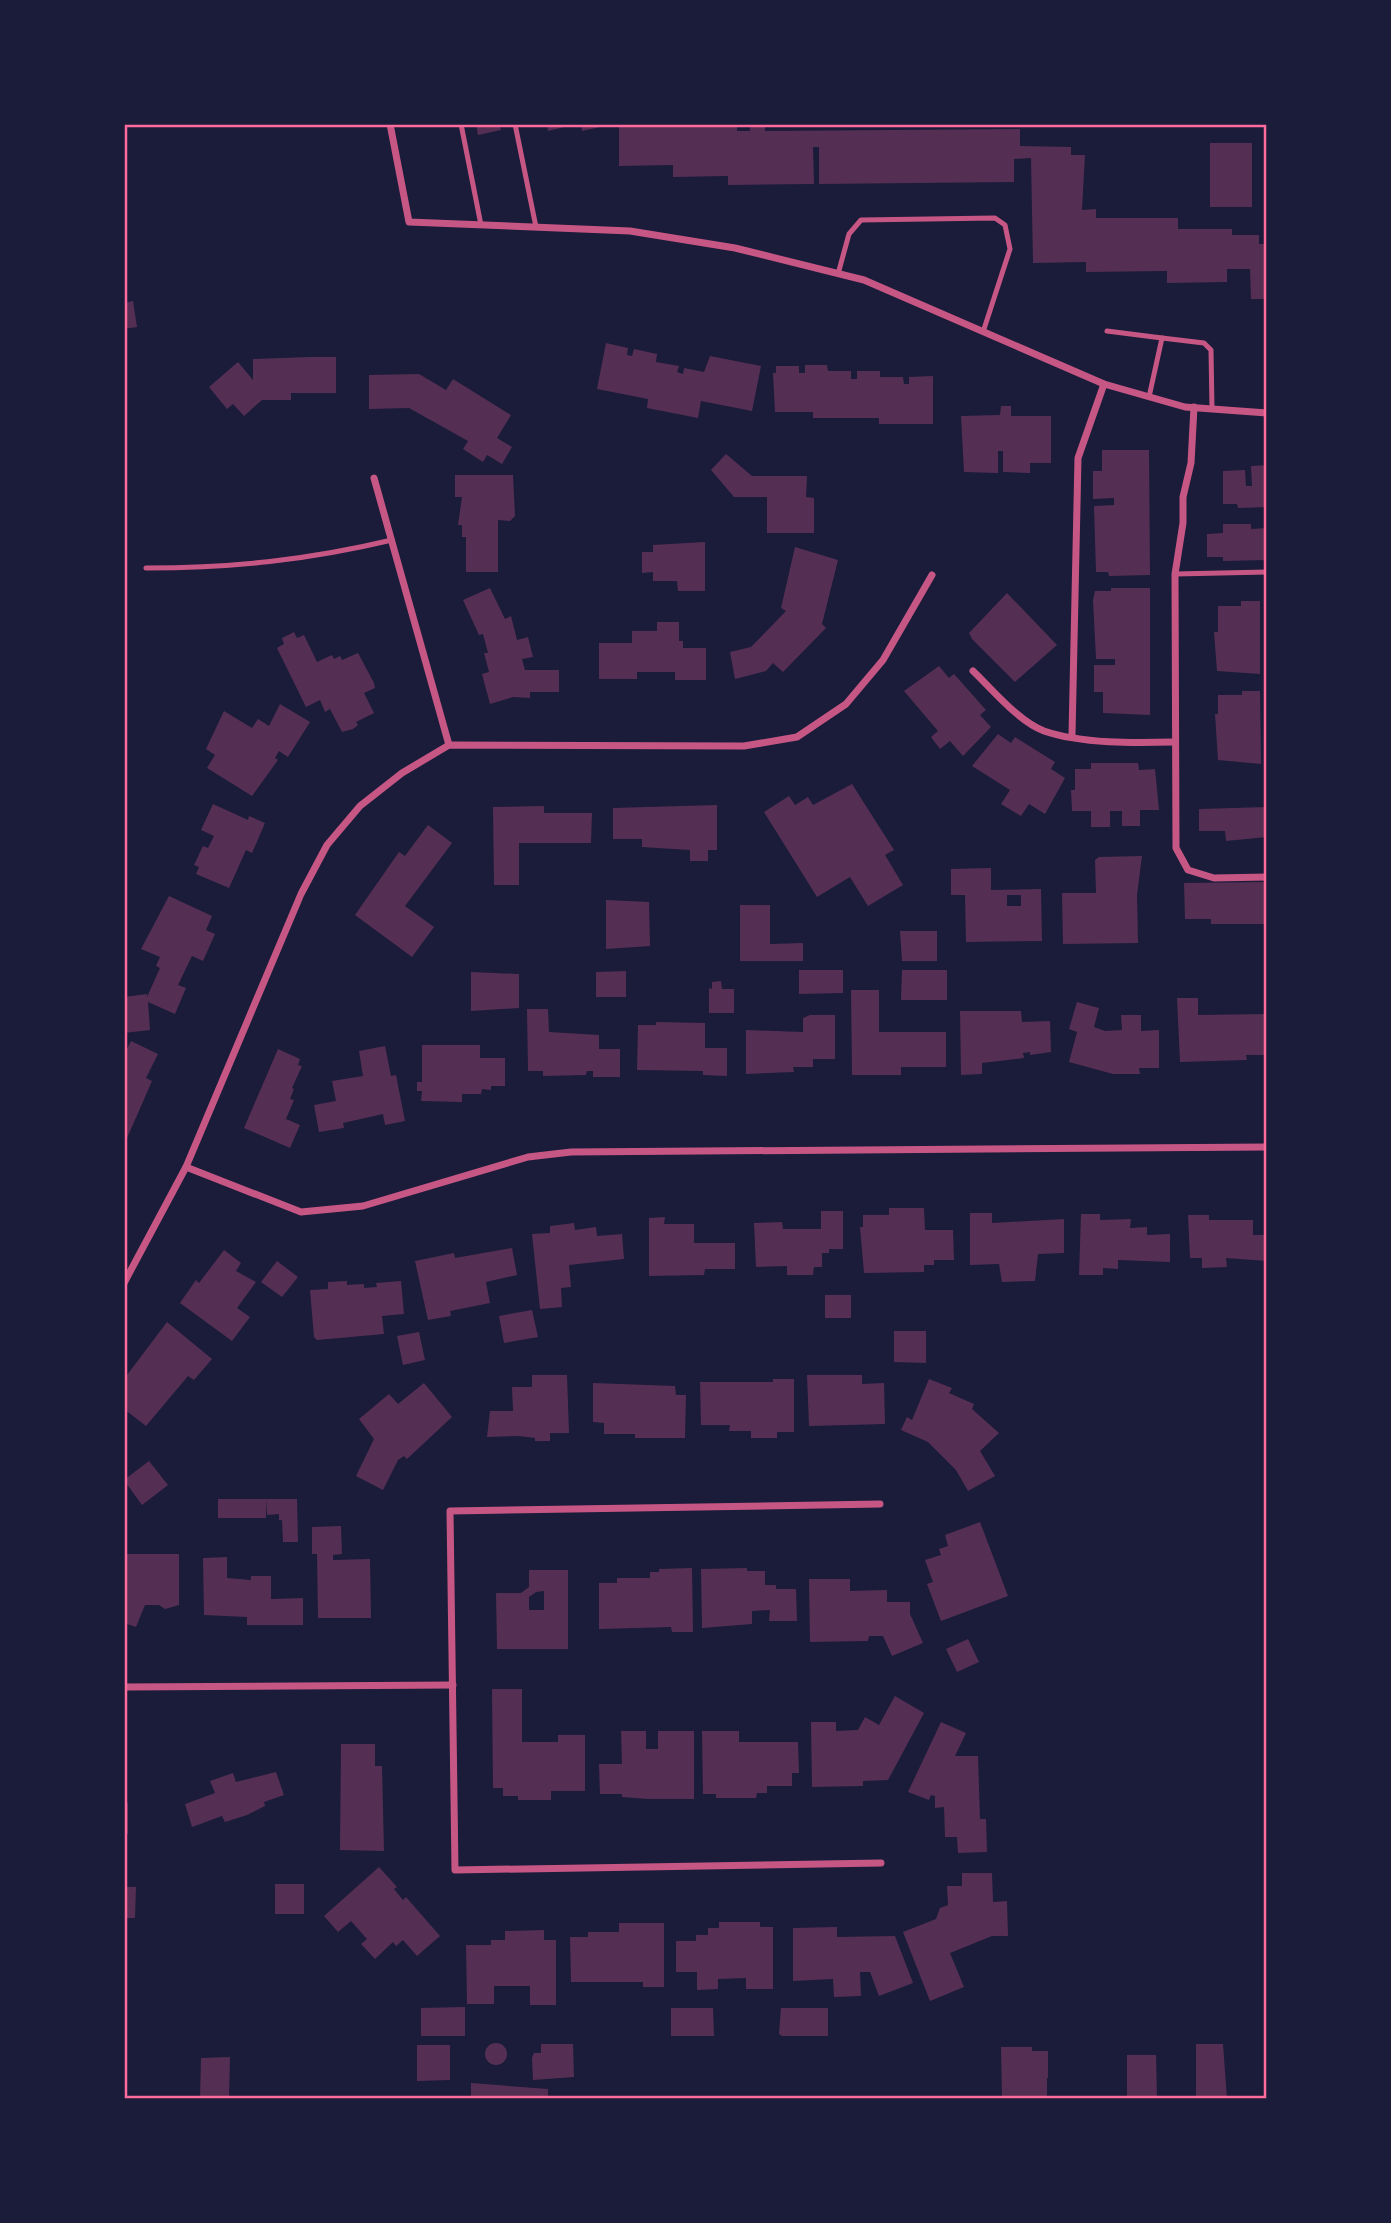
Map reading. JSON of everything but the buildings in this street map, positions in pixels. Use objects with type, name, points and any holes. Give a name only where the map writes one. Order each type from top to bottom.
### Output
[{"type":"street","points":[[390,124],[410,222],[630,231],[735,247],[864,280],[1104,384],[1194,407],[1267,413]]},
{"type":"street","points":[[1072,735],[1078,458],[1104,384]]},
{"type":"street","points":[[1194,407],[1191,463],[1183,497],[1175,574],[1176,848],[1188,870],[1214,878],[1267,877]]},
{"type":"street","points":[[374,478],[449,746]]},
{"type":"street","points":[[124,1283],[186,1167],[301,894],[327,845],[360,806],[402,773],[449,746],[744,746],[797,737],[846,704],[883,660],[932,575]]},
{"type":"street","points":[[973,671],[1020,714],[1043,730],[1112,742],[1174,742]]},
{"type":"street","points":[[186,1167],[301,1212],[363,1206],[528,1157],[571,1152],[1267,1147]]},
{"type":"street","points":[[880,1504],[450,1511],[455,1870],[881,1863]]},
{"type":"street","points":[[124,1687],[453,1685]]},
{"type":"lane","points":[[461,124],[481,225]]},
{"type":"lane","points":[[515,124],[537,227]]},
{"type":"lane","points":[[838,274],[849,234],[861,220],[995,218],[1005,225],[1010,249],[984,330]]},
{"type":"lane","points":[[1107,331],[1204,343],[1211,350],[1212,409]]},
{"type":"lane","points":[[1149,397],[1162,338]]},
{"type":"lane","points":[[146,568],[241,566],[324,556],[392,540]]},
{"type":"lane","points":[[1175,574],[1267,572]]}]
